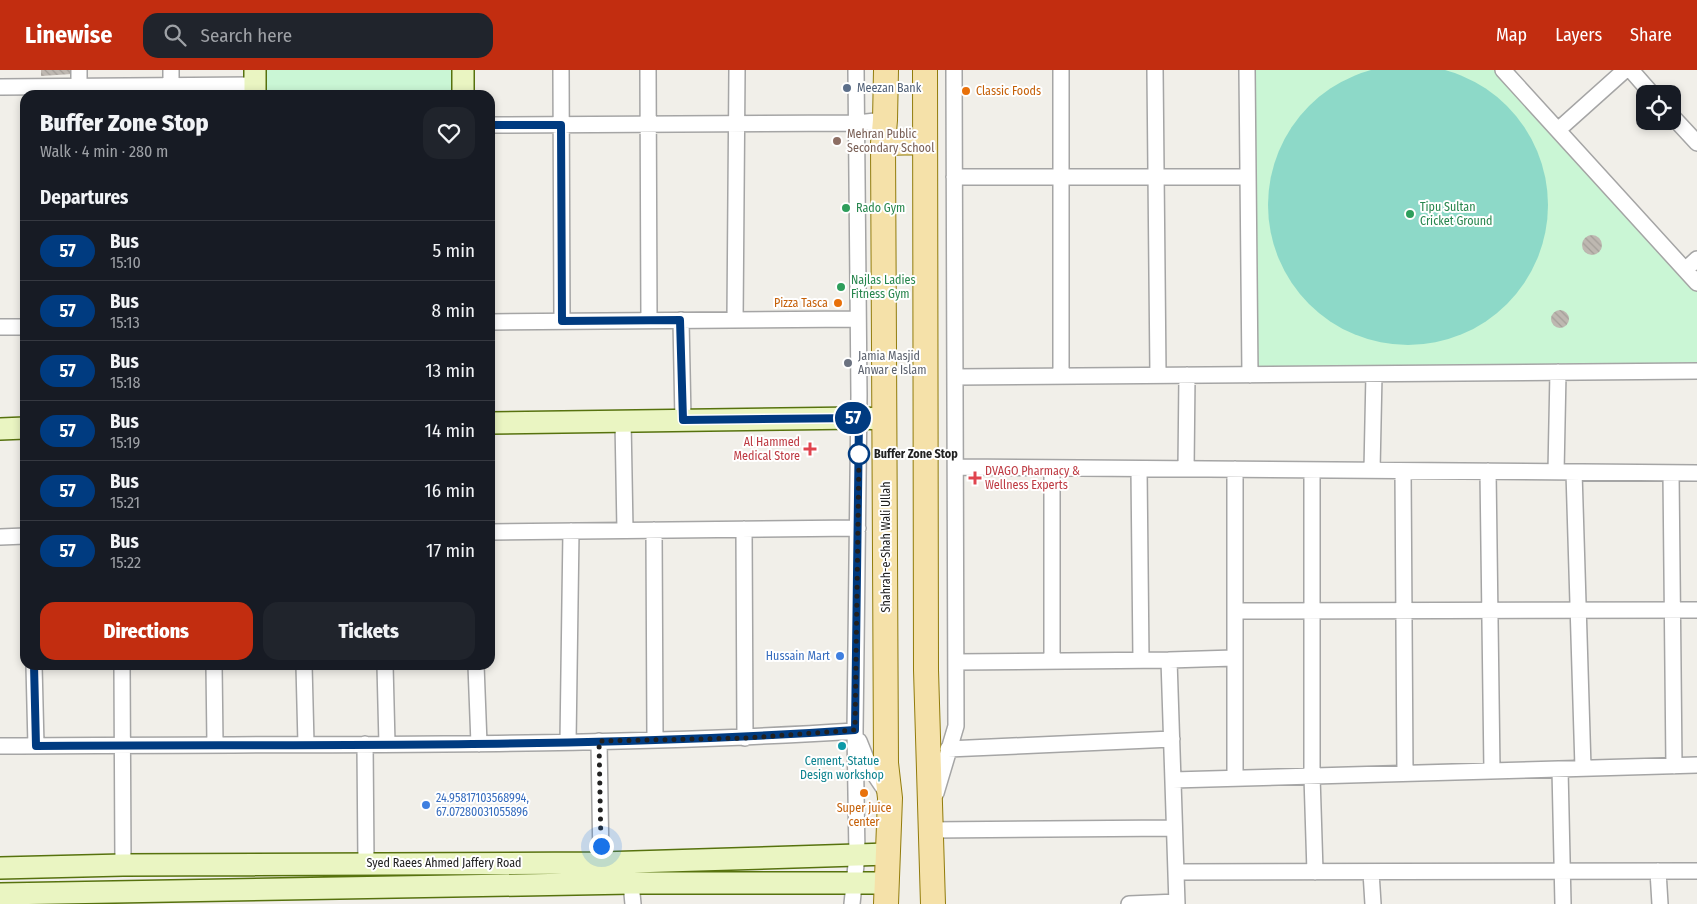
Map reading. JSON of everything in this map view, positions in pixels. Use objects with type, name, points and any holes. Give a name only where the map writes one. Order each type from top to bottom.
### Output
[{"type":"main road","points":[[463,70],[463,90]]},
{"type":"main road","name":"Shahrah-e-Shah Wali Ullah","points":[[886,70],[884,132],[886,763],[890,798],[886,894]]},
{"type":"main road","points":[[925,70],[926,670],[933,904]]},
{"type":"main road","points":[[884,132],[925,142]]},
{"type":"main road","points":[[495,423],[885,419]]},
{"type":"main road","points":[[0,429],[20,428]]},
{"type":"main road","name":"Syed Raees Ahmed Jaffery Road","points":[[0,868],[123,865],[601,863],[888,854]]},
{"type":"main road","name":"Syed Raees Ahmed Jaffery Road","points":[[0,894],[632,882],[854,894],[886,894]]},
{"type":"street","points":[[79,70],[79,90]]},
{"type":"street","points":[[171,70],[171,90],[255,83]]},
{"type":"street","points":[[561,70],[562,321]]},
{"type":"street","points":[[648,70],[648,320]]},
{"type":"street","points":[[736,320],[737,70]]},
{"type":"street","points":[[854,894],[857,855],[855,730],[859,418],[856,70]]},
{"type":"street","points":[[954,70],[956,726],[948,749],[931,820],[1174,828]]},
{"type":"street","points":[[1061,70],[1061,375]]},
{"type":"street","points":[[1155,70],[1158,375]]},
{"type":"street","points":[[1247,70],[1250,375]]},
{"type":"street","points":[[1503,70],[1697,283]]},
{"type":"street","points":[[1558,130],[1625,70]]},
{"type":"street","points":[[1631,70],[1644,85]]},
{"type":"street","points":[[0,87],[59,90]]},
{"type":"street","points":[[495,125],[857,123],[884,132]]},
{"type":"street","points":[[1681,126],[1697,143]]},
{"type":"street","points":[[954,177],[1248,177]]},
{"type":"street","points":[[1685,270],[1697,259]]},
{"type":"street","points":[[858,278],[884,278]]},
{"type":"street","points":[[495,322],[858,319]]},
{"type":"street","points":[[680,320],[683,420]]},
{"type":"street","points":[[0,327],[20,327]]},
{"type":"street","points":[[956,377],[1697,370]]},
{"type":"street","points":[[1556,472],[1558,372]]},
{"type":"street","points":[[1372,470],[1374,374]]},
{"type":"street","points":[[1186,469],[1187,375]]},
{"type":"street","points":[[623,421],[625,530]]},
{"type":"street","points":[[956,468],[1697,473]]},
{"type":"street","points":[[1052,468],[1052,661]]},
{"type":"street","points":[[1139,469],[1141,660]]},
{"type":"street","points":[[1234,778],[1235,470]]},
{"type":"street","points":[[1312,470],[1312,776],[1315,872]]},
{"type":"street","points":[[1402,471],[1405,773]]},
{"type":"street","points":[[1488,472],[1492,771]]},
{"type":"street","points":[[1574,472],[1582,768]]},
{"type":"street","points":[[1671,473],[1674,766]]},
{"type":"street","points":[[495,532],[858,528]]},
{"type":"street","points":[[744,529],[745,738]]},
{"type":"street","points":[[654,530],[655,740]]},
{"type":"street","points":[[568,742],[571,531]]},
{"type":"street","points":[[0,536],[20,536]]},
{"type":"street","points":[[1235,611],[1697,610]]},
{"type":"street","points":[[956,662],[1234,658]]},
{"type":"street","points":[[1129,904],[1177,903],[1169,660]]},
{"type":"street","points":[[34,670],[36,746]]},
{"type":"street","points":[[122,670],[123,865]]},
{"type":"street","points":[[214,670],[215,744]]},
{"type":"street","points":[[304,670],[306,744]]},
{"type":"street","points":[[385,670],[387,744]]},
{"type":"street","points":[[476,670],[479,744]]},
{"type":"street","points":[[855,730],[868,766],[890,798]]},
{"type":"street","points":[[0,746],[479,744],[745,738],[855,730]]},
{"type":"street","points":[[948,749],[1172,739]]},
{"type":"street","points":[[599,741],[601,863]]},
{"type":"street","points":[[365,744],[366,863]]},
{"type":"street","points":[[1173,780],[1697,765]]},
{"type":"street","points":[[1560,769],[1563,904]]},
{"type":"street","points":[[1658,871],[1660,904]]},
{"type":"street","points":[[1176,872],[1697,871]]},
{"type":"street","points":[[1371,872],[1373,904]]},
{"type":"street","points":[[632,882],[633,904]]},
{"type":"green space","name":"Tipu Sultan Cricket Ground","points":[[1408,65],[1435,68],[1462,76],[1486,89],[1507,106],[1524,127],[1537,151],[1545,178],[1548,205],[1545,232],[1537,259],[1524,283],[1507,304],[1486,321],[1462,334],[1435,342],[1408,345],[1381,342],[1354,334],[1330,321],[1309,304],[1292,283],[1279,259],[1271,232],[1268,205],[1271,178],[1279,151],[1292,127],[1309,106],[1330,89],[1354,76],[1381,68]]},
{"type":"green space","points":[[255,70],[463,70],[463,90],[255,90]]},
{"type":"green space","points":[[1247,70],[1503,70],[1697,283],[1697,371],[1250,375]]},
{"type":"building","points":[[41,70],[72,70],[72,74],[41,76]]},
{"type":"building","points":[[1592,235],[1599,238],[1602,245],[1599,252],[1592,255],[1585,252],[1582,245],[1585,238]]},
{"type":"building","points":[[1560,310],[1566,313],[1569,319],[1566,325],[1560,328],[1554,325],[1551,319],[1554,313]]},
{"type":"bus line","name":"57","points":[[34,670],[36,746],[142,744],[479,744],[745,738],[855,730],[859,418],[683,420],[680,320],[562,321],[561,125],[495,125]]},
{"type":"place","name":"Meezan Bank","points":[[847,88]]},
{"type":"place","name":"Classic Foods","points":[[966,91]]},
{"type":"place","name":"Mehran Public Secondary School","points":[[837,141]]},
{"type":"place","name":"Rado Gym","points":[[846,208]]},
{"type":"place","name":"Tipu Sultan Cricket Ground","points":[[1410,214]]},
{"type":"place","name":"Najlas Ladies Fitness Gym","points":[[841,287]]},
{"type":"place","name":"Pizza Tasca","points":[[838,303]]},
{"type":"place","name":"Jamia Masjid Anwar e Islam","points":[[848,363]]},
{"type":"place","name":"Al Hammed Medical Store","points":[[810,449]]},
{"type":"place","name":"Buffer Zone Stop","points":[[859,454]]},
{"type":"place","name":"DVAGO Pharmacy & Wellness Experts","points":[[975,478]]},
{"type":"place","name":"Hussain Mart","points":[[840,656]]},
{"type":"place","name":"Cement, Statue Design workshop","points":[[842,746]]},
{"type":"place","name":"Super juice center","points":[[864,793]]},
{"type":"place","name":"24.95817103568994, 67.07280031055896","points":[[426,805]]},
{"type":"route","points":[[601,846],[599,741],[745,738],[855,730],[859,454]]}]
